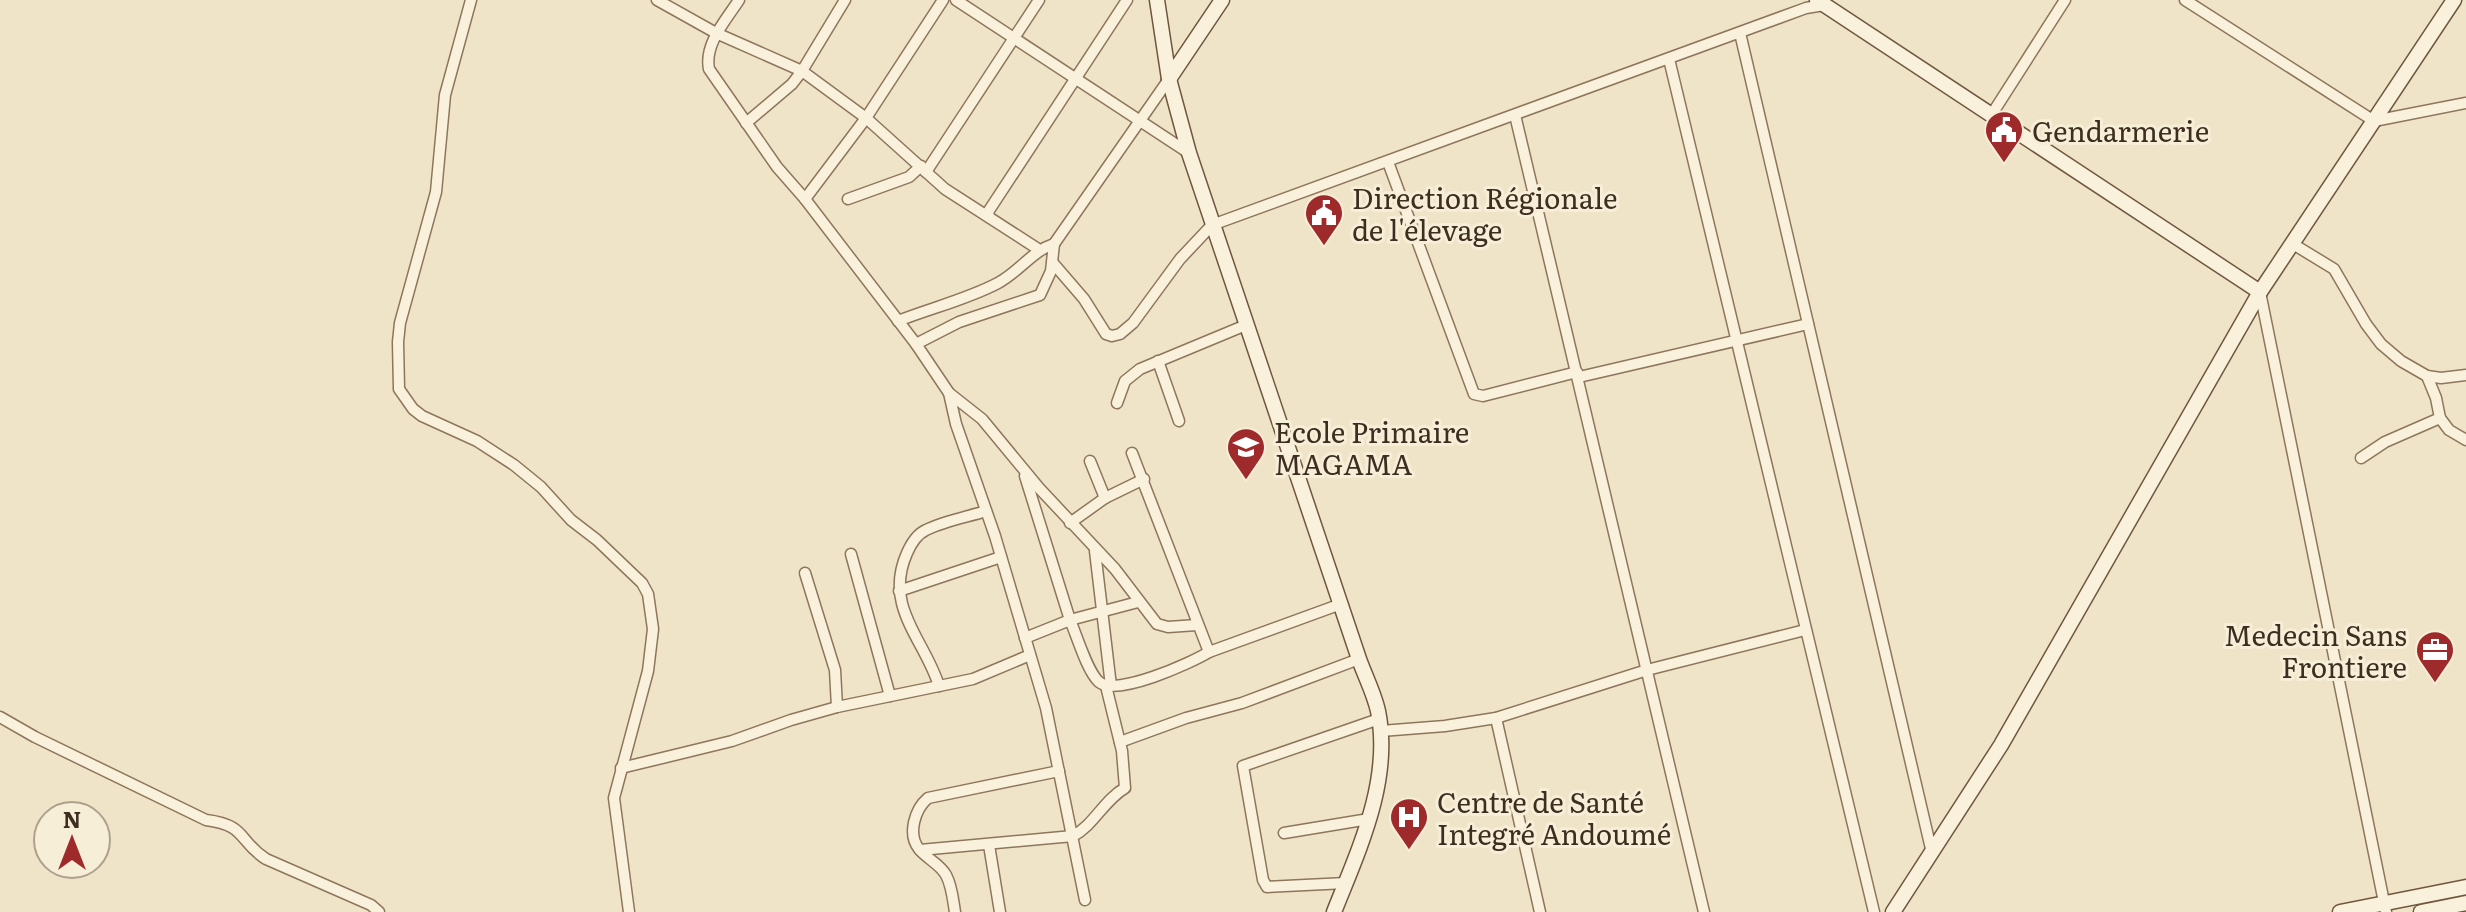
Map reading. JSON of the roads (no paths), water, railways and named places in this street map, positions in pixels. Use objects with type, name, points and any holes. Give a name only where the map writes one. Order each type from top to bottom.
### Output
[{"type":"street","points":[[471,0],[445,95],[436,192],[400,323],[396,370],[399,389],[422,416],[498,453],[541,487],[571,520],[642,583],[648,594],[653,629],[648,671],[614,798],[629,912]]},
{"type":"street","points":[[657,0],[716,33],[802,71],[866,118],[945,189],[1038,249]]},
{"type":"street","points":[[739,0],[716,33],[709,54],[709,69],[777,167],[916,344],[949,393],[982,419],[1070,523],[1115,569],[1138,602],[1160,625],[1197,625]]},
{"type":"street","points":[[746,123],[792,84],[845,0]]},
{"type":"street","points":[[805,199],[866,118],[943,0]]},
{"type":"street","points":[[956,0],[1189,153]]},
{"type":"street","points":[[848,199],[924,169],[1039,0]]},
{"type":"street","points":[[989,217],[988,212],[1127,0]]},
{"type":"street","points":[[1157,0],[1169,79],[1189,153],[1380,725],[1378,783],[1369,819],[1334,912]]},
{"type":"street","points":[[916,344],[959,322],[1040,295],[1053,263],[1054,244],[1222,0]]},
{"type":"street","points":[[1992,114],[2065,0]]},
{"type":"street","points":[[2185,0],[2374,121],[2466,103]]},
{"type":"street","points":[[1893,912],[2001,745],[2260,292],[2454,0]]},
{"type":"street","points":[[1053,263],[1084,299],[1106,334],[1120,334],[1133,323],[1180,259],[1212,225],[1817,3],[1992,114],[2260,292],[2385,908]]},
{"type":"street","points":[[1740,33],[1932,853]]},
{"type":"street","points":[[1669,59],[1874,912]]},
{"type":"street","points":[[1515,115],[1704,912]]},
{"type":"street","points":[[1388,162],[1474,394],[1483,396],[1808,324]]},
{"type":"street","points":[[898,321],[996,284],[1021,268],[1038,249],[1054,244]]},
{"type":"street","points":[[2293,244],[2334,269],[2381,344],[2401,361],[2427,376],[2466,375]]},
{"type":"street","points":[[1117,403],[1125,381],[1158,361],[1246,325]]},
{"type":"street","points":[[1158,361],[1179,421]]},
{"type":"street","points":[[2427,376],[2440,418],[2449,430],[2466,440]]},
{"type":"street","points":[[949,393],[956,424],[1001,557],[1046,708],[1085,900]]},
{"type":"street","points":[[2361,458],[2385,442],[2440,418]]},
{"type":"street","points":[[1132,453],[1209,652]]},
{"type":"street","points":[[1090,461],[1105,498]]},
{"type":"street","points":[[1024,471],[1070,620],[1093,675],[1109,686],[1137,682],[1341,604]]},
{"type":"street","points":[[1070,523],[1105,498],[1144,479]]},
{"type":"street","points":[[939,686],[911,627],[899,591],[900,574],[914,540],[925,530],[986,511]]},
{"type":"street","points":[[920,850],[1073,836],[1125,788],[1109,686],[1095,551]]},
{"type":"street","points":[[851,554],[890,696]]},
{"type":"street","points":[[899,591],[1001,557]]},
{"type":"street","points":[[805,573],[835,670],[837,707]]},
{"type":"street","points":[[1025,638],[1070,620],[1138,602]]},
{"type":"street","points":[[1346,883],[1267,887],[1263,880],[1243,766],[1380,725],[1445,726],[1496,718],[1647,670],[1805,630]]},
{"type":"street","points":[[621,768],[732,741],[837,707],[973,679],[1030,655]]},
{"type":"street","points":[[1120,742],[1186,718],[1242,703],[1359,659]]},
{"type":"street","points":[[0,717],[206,820],[238,829],[257,854],[371,905],[379,912]]},
{"type":"street","points":[[1496,718],[1540,912]]},
{"type":"street","points":[[955,912],[949,881],[944,872],[920,850],[915,835],[916,813],[928,798],[1059,771]]},
{"type":"street","points":[[1284,833],[1369,819]]},
{"type":"street","points":[[989,845],[1000,912]]},
{"type":"street","points":[[2340,912],[2385,908],[2466,887]]},
{"type":"street","points":[[2421,912],[2466,903]]},
{"type":"place","name":"Gendarmerie","points":[[2004,164]]},
{"type":"place","name":"Direction Régionale de l'élevage","points":[[1324,247]]},
{"type":"place","name":"Ecole Primaire MAGAMA","points":[[1246,481]]},
{"type":"place","name":"Medecin Sans Frontiere","points":[[2435,684]]},
{"type":"place","name":"Centre de Santé Integré Andoumé","points":[[1409,851]]}]
